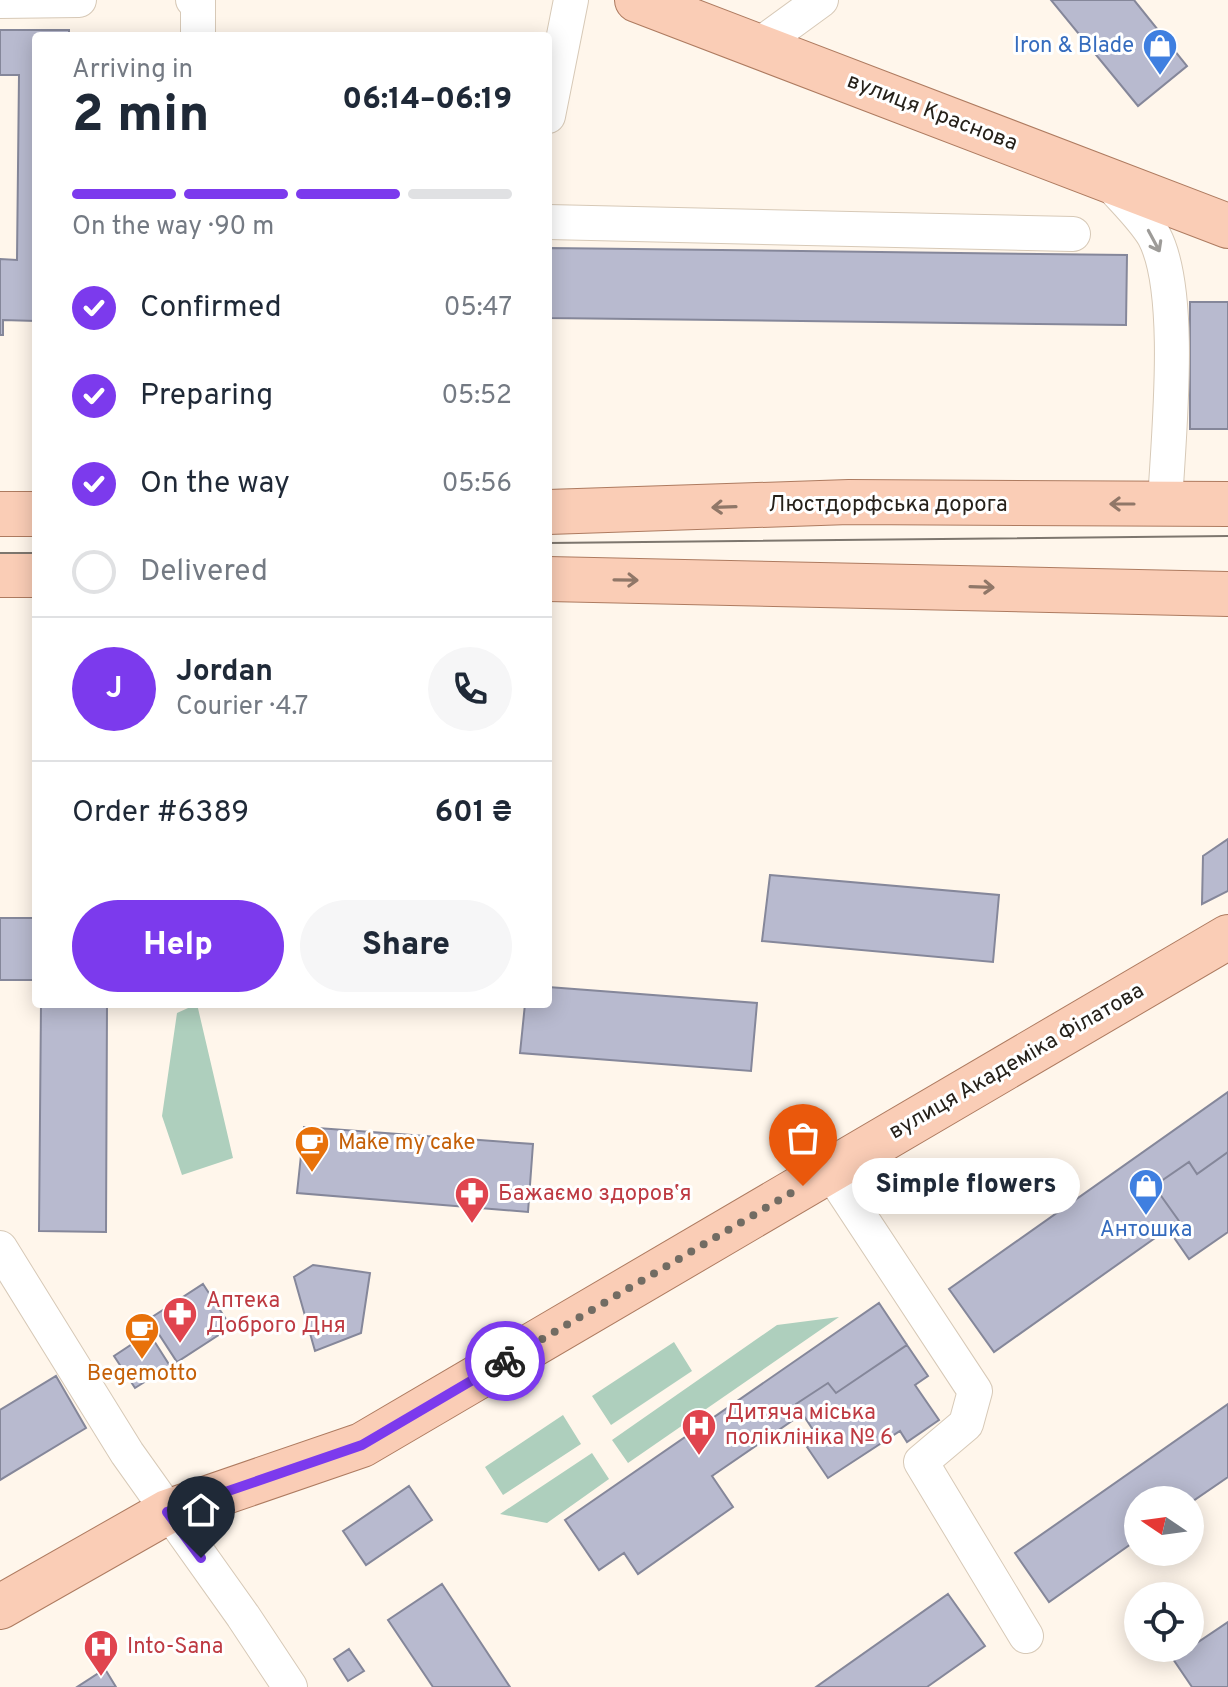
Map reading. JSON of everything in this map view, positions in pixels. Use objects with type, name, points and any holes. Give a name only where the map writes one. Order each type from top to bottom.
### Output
[{"type":"main road","name":"вулиця Краснова","points":[[637,0],[1228,226]]},
{"type":"main road","name":"Люстдорфська дорога","points":[[552,512],[849,502],[1228,504]]},
{"type":"main road","points":[[0,514],[32,514]]},
{"type":"main road","points":[[0,575],[32,575]]},
{"type":"main road","points":[[552,579],[1228,594]]},
{"type":"main road","name":"вулиця Академіка Філатова","points":[[0,1607],[167,1512],[362,1445],[1228,937]]},
{"type":"street","points":[[0,1],[79,0]]},
{"type":"street","points":[[196,0],[198,32]]},
{"type":"street","points":[[552,96],[571,0]]},
{"type":"street","points":[[758,46],[821,0]]},
{"type":"street","points":[[1106,179],[1153,235],[1163,258],[1169,299],[1171,401],[1165,504]]},
{"type":"street","points":[[552,222],[1073,234]]},
{"type":"street","points":[[830,1171],[975,1391],[966,1424],[921,1462],[1026,1636]]},
{"type":"street","points":[[0,1248],[167,1512],[290,1687]]},
{"type":"green space","points":[[198,1008],[233,1158],[182,1175],[162,1116],[177,1013]]},
{"type":"green space","points":[[839,1317],[628,1463],[612,1440],[777,1325]]},
{"type":"green space","points":[[674,1342],[692,1371],[611,1425],[592,1396]]},
{"type":"green space","points":[[563,1415],[581,1444],[503,1495],[485,1467]]},
{"type":"green space","points":[[592,1453],[609,1479],[547,1523],[500,1514]]},
{"type":"building","points":[[1051,0],[1134,0],[1187,66],[1138,106]]},
{"type":"building","points":[[0,30],[69,30],[32,32],[32,321],[3,320],[3,335],[0,335],[0,259],[17,260],[19,75],[0,75]]},
{"type":"building","points":[[552,248],[1127,255],[1126,325],[552,318]]},
{"type":"building","points":[[1190,302],[1228,302],[1228,429],[1190,429]]},
{"type":"building","points":[[1228,839],[1228,891],[1202,904],[1203,856]]},
{"type":"building","points":[[770,875],[999,895],[993,962],[762,941]]},
{"type":"building","points":[[0,918],[32,918],[32,980],[0,980]]},
{"type":"building","points":[[552,987],[757,1003],[751,1071],[520,1053],[525,1008],[552,1008]]},
{"type":"building","points":[[41,1008],[107,1008],[106,1232],[39,1231]]},
{"type":"building","points":[[1228,1092],[1228,1152],[1197,1174],[1189,1162],[1154,1186],[1179,1221],[994,1352],[949,1289]]},
{"type":"building","points":[[304,1127],[533,1144],[528,1212],[297,1193]]},
{"type":"building","points":[[1228,1152],[1228,1232],[1189,1259],[1168,1229],[1179,1221],[1154,1186],[1189,1162],[1197,1174]]},
{"type":"building","points":[[313,1265],[370,1273],[361,1333],[315,1351],[294,1277]]},
{"type":"building","points":[[203,1284],[231,1327],[177,1362],[149,1319]]},
{"type":"building","name":"Дитяча міська поліклініка № 6","points":[[879,1303],[907,1345],[836,1393],[828,1383],[796,1404],[802,1414],[712,1476],[733,1507],[638,1574],[624,1553],[599,1570],[565,1520]]},
{"type":"building","name":"Begemotto","points":[[149,1333],[170,1366],[135,1388],[114,1356]]},
{"type":"building","points":[[907,1345],[928,1376],[915,1385],[939,1420],[907,1442],[900,1431],[828,1478],[807,1447],[819,1439],[796,1404],[828,1383],[836,1393]]},
{"type":"building","points":[[56,1376],[86,1428],[0,1480],[0,1410]]},
{"type":"building","points":[[1228,1404],[1228,1477],[1204,1493],[1204,1486],[1124,1486],[1124,1549],[1049,1602],[1015,1553]]},
{"type":"building","points":[[409,1486],[432,1520],[366,1565],[343,1531]]},
{"type":"building","points":[[442,1584],[510,1687],[433,1687],[388,1620]]},
{"type":"building","points":[[948,1594],[985,1646],[927,1687],[816,1687]]},
{"type":"building","points":[[1228,1622],[1228,1687],[1192,1687],[1175,1662],[1204,1662],[1204,1638]]},
{"type":"building","points":[[349,1649],[364,1671],[348,1681],[334,1659]]},
{"type":"building","name":"Into-Sana","points":[[105,1669],[116,1687],[77,1687]]},
{"type":"tram line","points":[[552,543],[1228,536]]},
{"type":"tram line","points":[[0,553],[32,553]]},
{"type":"way so far","points":[[505,1361],[803,1186]]},
{"type":"place","name":"Iron & Blade","points":[[1160,77]]},
{"type":"place","name":"Make my cake","points":[[312,1174]]},
{"type":"place","name":"Simple flowers","points":[[803,1186]]},
{"type":"place","name":"Антошка","points":[[1146,1217]]},
{"type":"place","name":"Бажаємо здоровʼя","points":[[472,1225]]},
{"type":"place","name":"Аптека Доброго Дня","points":[[180,1345]]},
{"type":"place","name":"Begemotto","points":[[142,1361]]},
{"type":"place","name":"Дитяча міська поліклініка № 6","points":[[699,1457]]},
{"type":"place","name":"Into-Sana","points":[[101,1678]]},
{"type":"route","points":[[201,1558],[167,1512],[362,1445],[505,1361]]}]
